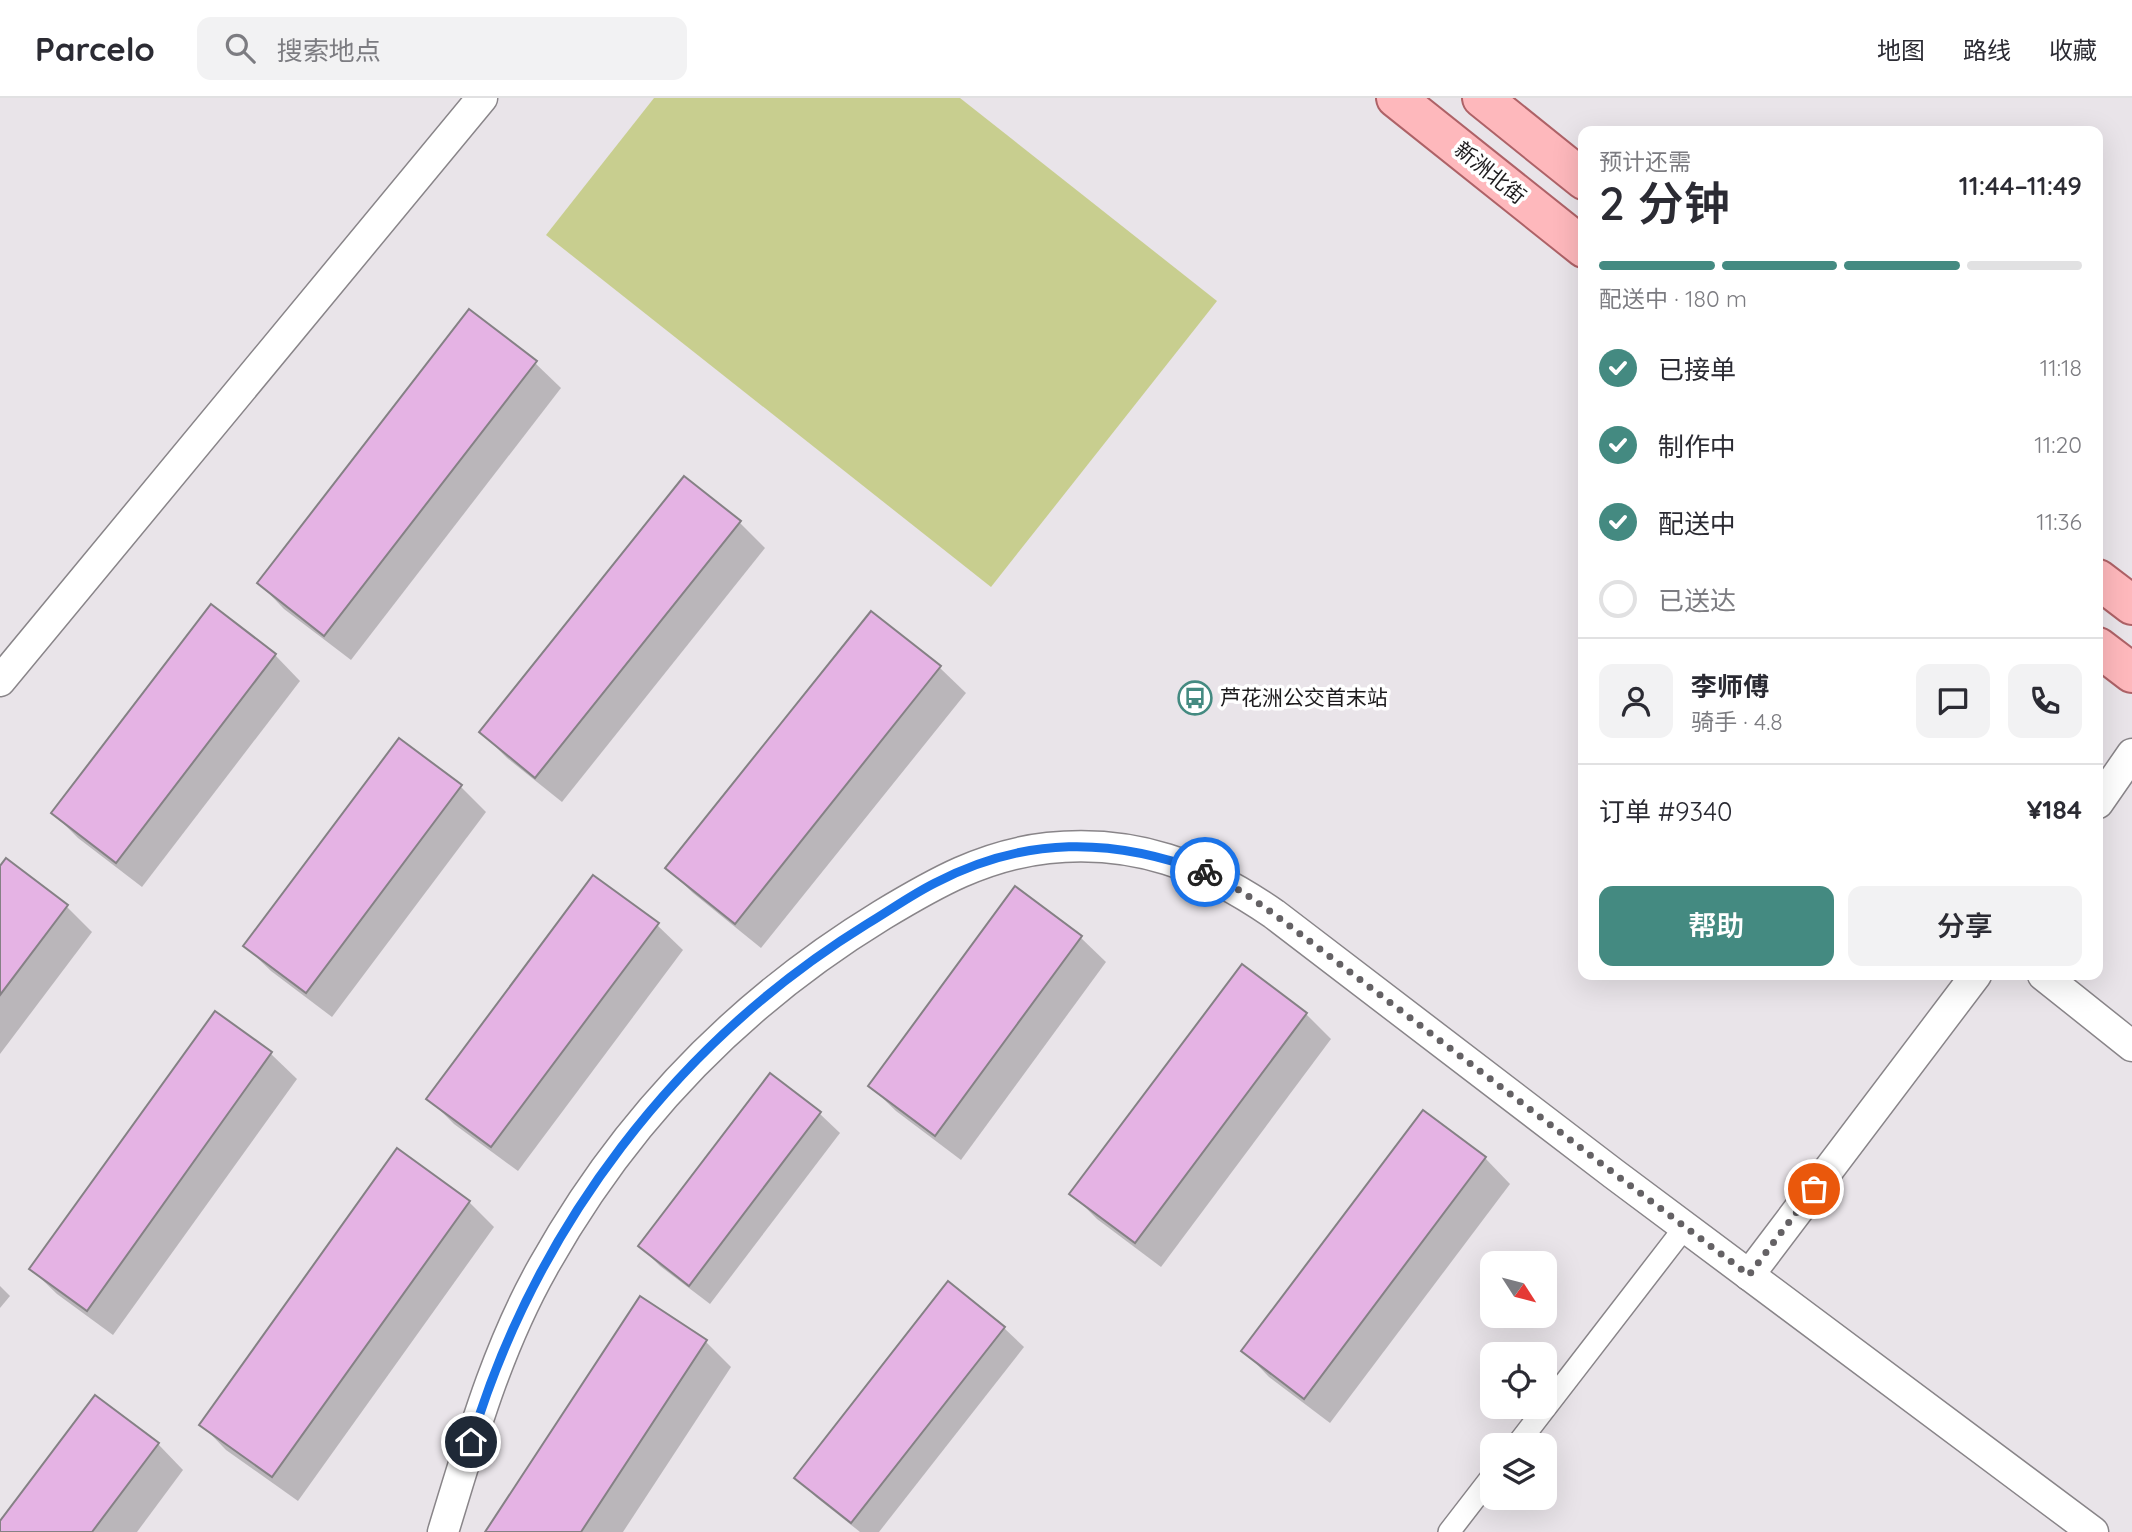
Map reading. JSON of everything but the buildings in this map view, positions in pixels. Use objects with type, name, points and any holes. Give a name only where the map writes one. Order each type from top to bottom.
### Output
[{"type":"main road","name":"新洲北街","points":[[1396,98],[1578,243]]},
{"type":"main road","points":[[1482,98],[1578,175]]},
{"type":"main road","points":[[2103,583],[2132,605]]},
{"type":"main road","points":[[2103,652],[2132,673]]},
{"type":"street","points":[[0,681],[482,98]]},
{"type":"street","points":[[2103,796],[2132,754]]},
{"type":"street","points":[[443,1532],[485,1397],[510,1332],[541,1269],[577,1209],[617,1151],[710,1047],[800,970],[933,884],[970,867],[1008,855],[1048,848],[1088,846],[1128,850],[1167,859],[1205,872],[1241,891],[2093,1532]]},
{"type":"street","points":[[1749,1275],[1972,980]]},
{"type":"street","points":[[2049,980],[2132,1046]]},
{"type":"street","points":[[1526,1433],[1685,1227]]},
{"type":"street","points":[[1448,1532],[1480,1491]]},
{"type":"green space","points":[[654,98],[960,98],[1217,301],[991,587],[546,235]]},
{"type":"way so far","points":[[1205,872],[1241,891],[1274,914],[1749,1275],[1814,1189]]},
{"type":"place","name":"芦花洲公交首末站","points":[[1195,698]]},
{"type":"route","points":[[471,1442],[510,1332],[541,1269],[577,1209],[617,1151],[662,1097],[710,1047],[800,970],[933,884],[970,867],[1008,855],[1048,848],[1088,846],[1128,850],[1205,872]]}]
